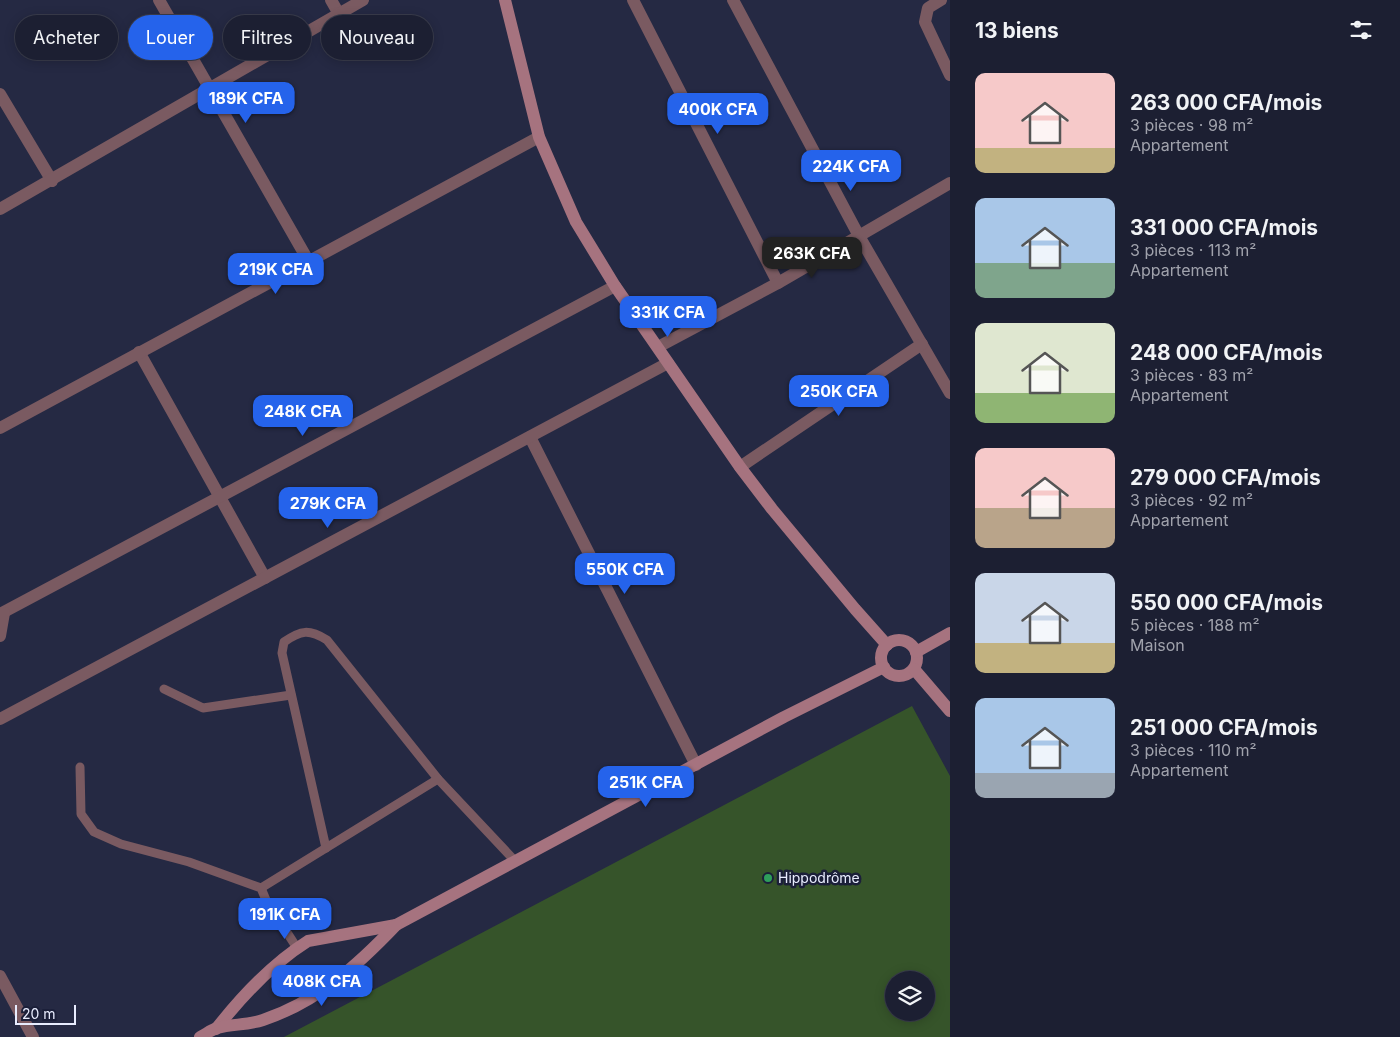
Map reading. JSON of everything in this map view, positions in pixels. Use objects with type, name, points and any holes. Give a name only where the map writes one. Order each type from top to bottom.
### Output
[{"type":"street","points":[[159,0],[309,262]]},
{"type":"street","points":[[331,0],[339,14]]},
{"type":"street","points":[[0,209],[52,181],[363,0]]},
{"type":"street","points":[[505,0],[539,137],[576,222],[616,286],[740,467],[778,517],[887,645]]},
{"type":"street","points":[[633,0],[778,283]]},
{"type":"street","points":[[733,0],[858,236],[950,393]]},
{"type":"street","points":[[941,0],[928,8],[925,22],[950,75]]},
{"type":"street","points":[[0,94],[52,181]]},
{"type":"street","points":[[0,428],[539,137]]},
{"type":"street","points":[[658,347],[778,283],[950,183]]},
{"type":"street","points":[[0,636],[2,614],[616,286]]},
{"type":"street","points":[[740,467],[922,344]]},
{"type":"street","points":[[139,352],[265,578]]},
{"type":"street","points":[[0,719],[668,363]]},
{"type":"street","points":[[530,436],[696,765]]},
{"type":"street","points":[[916,652],[950,633]]},
{"type":"street","points":[[903,640],[913,647],[916,652],[917,661],[914,669],[904,676],[893,675],[884,668],[881,656],[887,645],[892,642],[903,640]]},
{"type":"street","points":[[200,1037],[216,1029],[260,1021],[310,1000],[353,968],[396,925],[784,717],[884,668]]},
{"type":"street","points":[[914,669],[950,711]]},
{"type":"street","points":[[216,1029],[232,1009],[257,984],[297,948],[308,941],[396,925]]},
{"type":"street","points":[[0,976],[33,1037]]},
{"type":"lane","points":[[326,848],[282,653],[284,642],[297,633],[314,632],[327,640],[438,779],[515,861]]},
{"type":"lane","points":[[164,689],[203,708],[291,695]]},
{"type":"lane","points":[[80,767],[81,814],[94,832],[121,844],[189,862],[261,888],[266,900],[297,948]]},
{"type":"lane","points":[[261,888],[438,779]]},
{"type":"green space","name":"Hippodrôme","points":[[912,706],[950,776],[950,1037],[284,1037]]},
{"type":"place","name":"Hippodrôme","points":[[768,878]]}]
